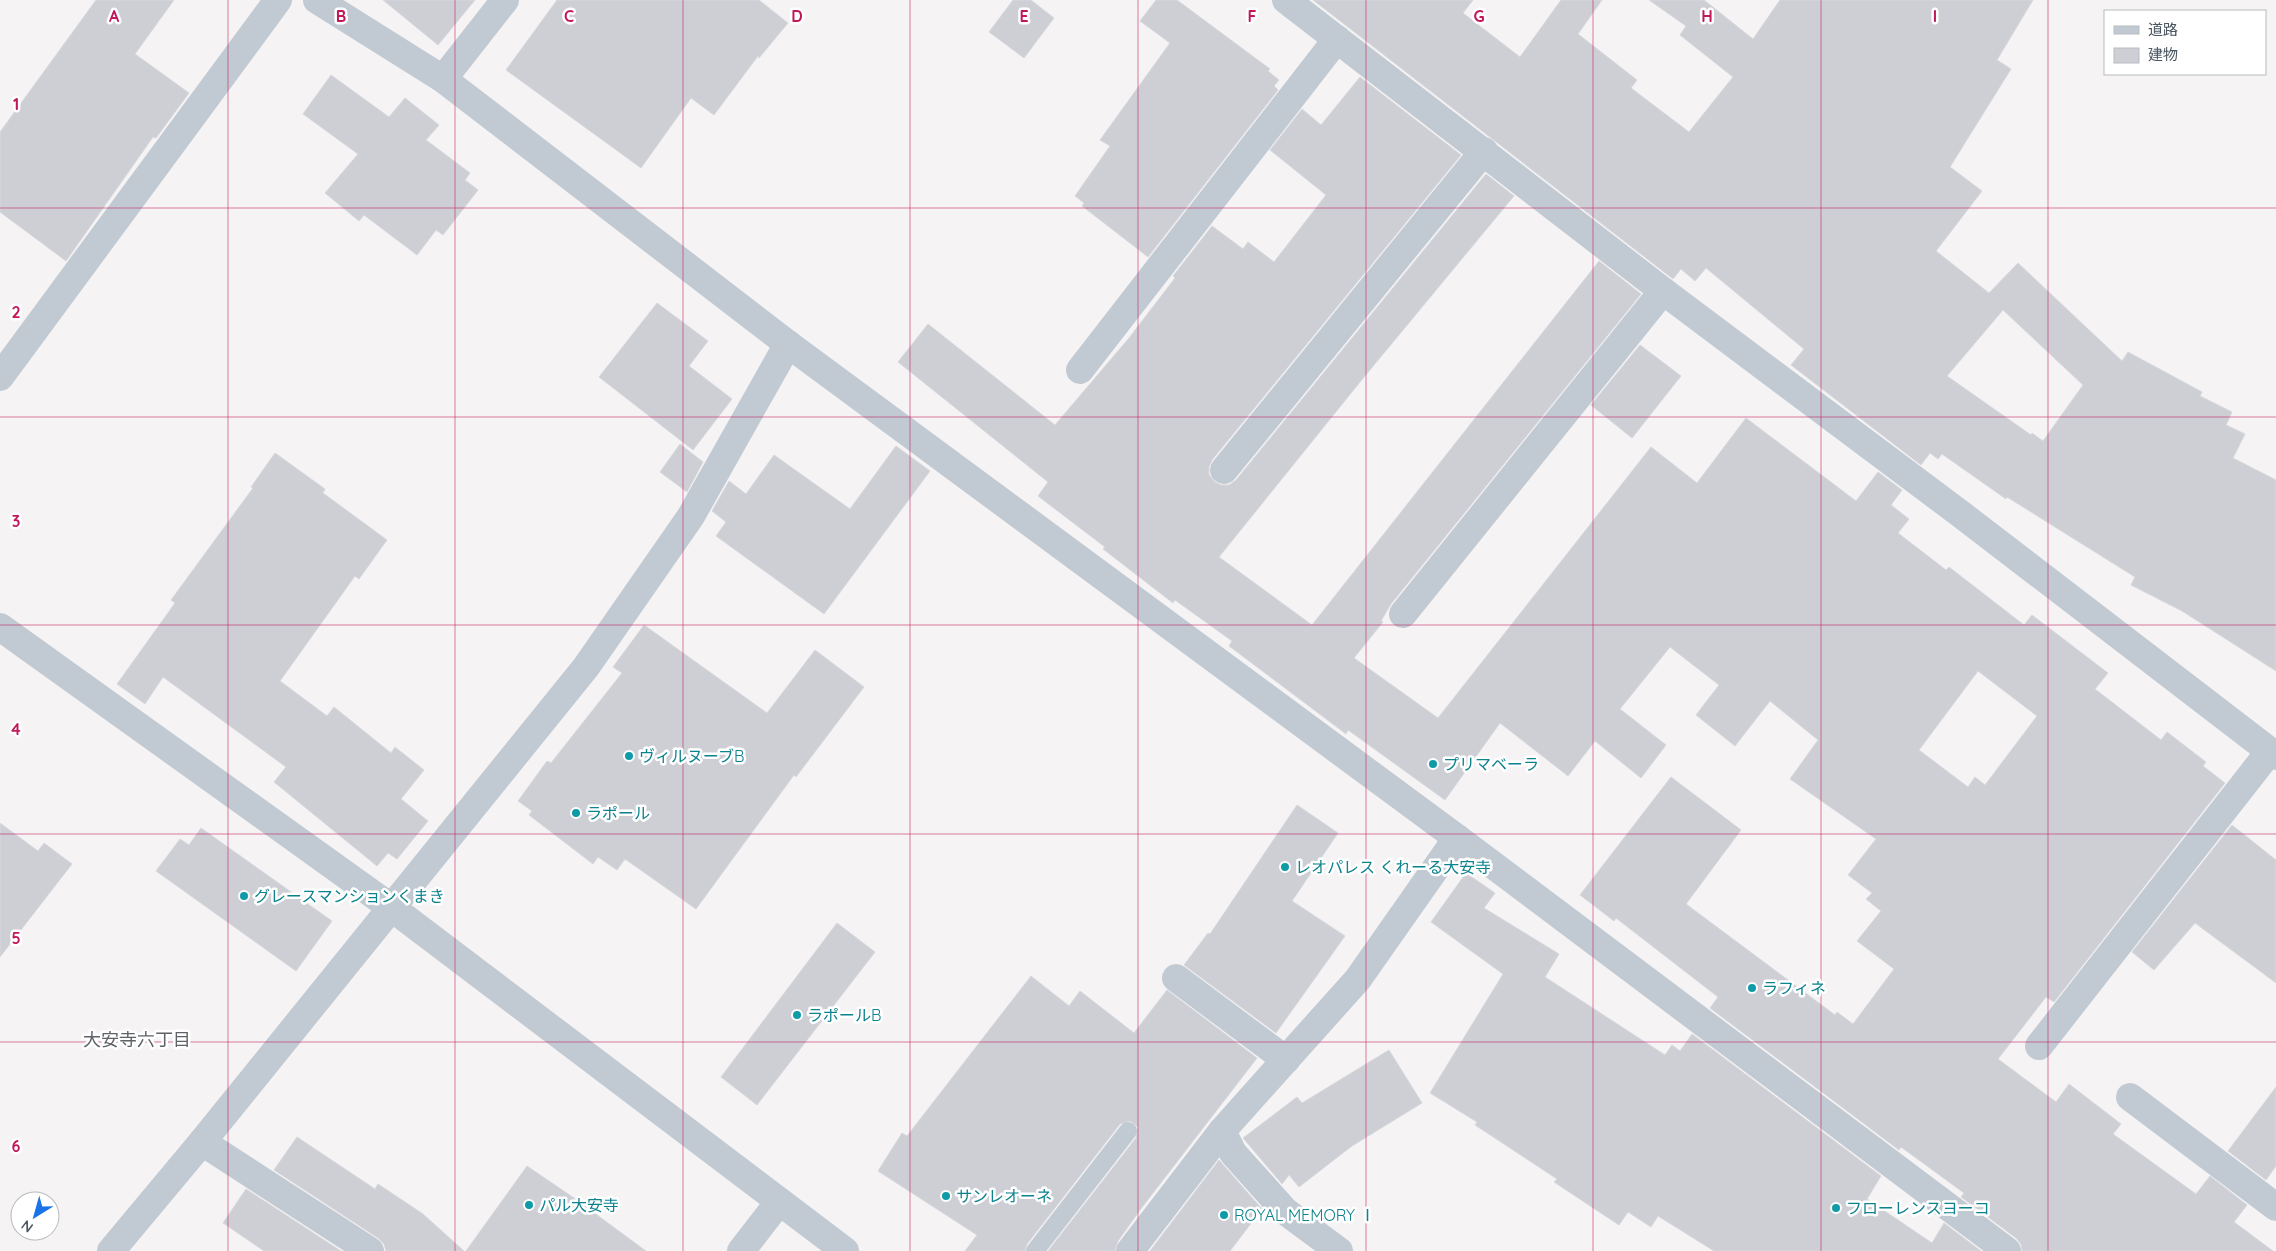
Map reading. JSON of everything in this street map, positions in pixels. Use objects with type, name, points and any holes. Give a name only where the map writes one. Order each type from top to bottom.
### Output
[{"type":"street","points":[[0,377],[278,0]]},
{"type":"street","points":[[317,0],[443,78],[788,344],[1457,838],[2004,1250]]},
{"type":"street","points":[[443,78],[505,0]]},
{"type":"street","points":[[1286,0],[1663,291],[1970,521],[2273,753],[2039,1046]]},
{"type":"street","points":[[1080,370],[1337,39]]},
{"type":"street","points":[[1224,470],[1484,151]]},
{"type":"street","points":[[1403,614],[1663,291]]},
{"type":"street","points":[[111,1251],[202,1142],[586,667],[691,516],[788,344]]},
{"type":"street","points":[[0,627],[392,908],[845,1251]]},
{"type":"street","points":[[1130,1251],[1222,1131],[1358,979],[1457,838]]},
{"type":"street","points":[[1176,978],[1286,1060]]},
{"type":"street","points":[[2130,1097],[2276,1207]]},
{"type":"street","points":[[1222,1131],[1233,1153],[1285,1211],[1339,1251]]},
{"type":"street","points":[[202,1142],[370,1251]]},
{"type":"street","points":[[740,1251],[779,1202]]},
{"type":"lane","points":[[1035,1251],[1128,1131]]},
{"type":"building","points":[[96,0],[174,0],[135,54],[189,93],[156,138],[153,137],[66,261],[0,212],[0,132]]},
{"type":"building","points":[[383,0],[475,0],[438,45]]},
{"type":"building","points":[[557,0],[759,0],[788,23],[759,58],[758,56],[714,115],[691,98],[641,168],[506,70]]},
{"type":"building","points":[[1013,0],[1031,0],[1054,18],[1024,58],[989,32]]},
{"type":"building","points":[[1156,0],[1177,0],[1270,69],[1268,71],[1279,80],[1274,86],[1278,90],[1148,257],[1082,206],[1084,203],[1075,196],[1110,146],[1100,140],[1170,43],[1140,21]]},
{"type":"building","points":[[1313,0],[1473,0],[1463,13],[1520,57],[1561,0],[1602,0],[1578,34],[1637,80],[1631,88],[1689,132],[1733,77],[1680,35],[1686,26],[1649,0],[1704,0],[1753,39],[1780,0],[2033,0],[1997,60],[2011,69],[1950,167],[1982,191],[1936,251],[1989,293],[2018,263],[2122,361],[2128,352],[2202,392],[2200,396],[2232,412],[2226,425],[2245,434],[2233,458],[2276,480],[2276,671],[2182,611],[2131,585],[2135,577],[2007,497],[2006,499],[1942,454],[1938,459],[1930,453],[1921,465],[1791,365],[1804,349],[1706,268],[1695,281],[1681,269],[1673,279]],"holes":[[[2003,310],[2083,385],[2043,441],[2032,433],[2031,435],[1947,376]]]},
{"type":"building","points":[[331,75],[389,117],[405,98],[439,125],[426,140],[470,173],[465,180],[478,190],[443,235],[436,230],[417,255],[364,215],[359,221],[325,193],[358,154],[303,114]]},
{"type":"building","points":[[1360,77],[1461,155],[1212,460],[1209,467],[1209,475],[1215,482],[1221,485],[1229,485],[1236,480],[1486,174],[1514,196],[1360,382],[1219,557],[1312,625],[1599,261],[1641,294],[1391,604],[1381,621],[1383,622],[1354,658],[1438,718],[1651,447],[1697,483],[1746,418],[1856,501],[1878,472],[1902,490],[1891,505],[1909,519],[1898,533],[1946,570],[1949,567],[2024,625],[2032,615],[2108,673],[2095,689],[2161,740],[2167,732],[2206,762],[2203,766],[2225,783],[2054,1002],[2046,997],[1998,1059],[2056,1102],[2069,1084],[2121,1124],[2113,1134],[2196,1194],[2210,1176],[2247,1205],[2234,1222],[2273,1251],[2022,1251],[2021,1244],[2016,1238],[1961,1197],[1964,1193],[1901,1147],[1899,1150],[1710,1008],[1718,997],[1616,918],[1614,921],[1580,895],[1671,777],[1741,830],[1686,904],[1835,1015],[1837,1012],[1853,1024],[1894,969],[1857,941],[1881,911],[1866,899],[1872,893],[1848,875],[1876,839],[1790,779],[1818,740],[1770,701],[1735,746],[1696,715],[1719,685],[1670,647],[1620,709],[1666,745],[1641,778],[1595,741],[1568,776],[1500,723],[1445,800],[1348,730],[1346,734],[1229,646],[1232,641],[1175,600],[1173,603],[1103,549],[1105,547],[1038,496],[1048,482],[898,362],[928,324],[1055,425],[1129,338],[1175,278],[1173,276],[1212,226],[1243,249],[1248,242],[1274,262],[1326,195],[1270,150],[1302,109],[1321,125]],"holes":[[[1978,671],[2037,716],[1985,785],[1975,777],[1968,787],[1919,750]]]},
{"type":"building","points":[[657,303],[708,341],[689,366],[732,399],[693,450],[599,377]]},
{"type":"building","points":[[1640,345],[1681,376],[1632,438],[1591,405]]},
{"type":"building","points":[[680,444],[703,462],[687,492],[660,472]]},
{"type":"building","points":[[896,446],[930,471],[824,614],[716,536],[726,522],[712,511],[729,481],[746,494],[774,455],[850,509]]},
{"type":"building","points":[[275,453],[325,489],[323,493],[387,540],[359,579],[355,576],[280,681],[327,716],[334,707],[391,753],[395,747],[424,770],[401,799],[428,821],[397,859],[388,853],[377,866],[274,782],[286,767],[163,677],[145,704],[117,684],[175,603],[171,600],[253,488],[251,487]]},
{"type":"building","points":[[644,625],[767,713],[815,650],[864,687],[796,777],[794,775],[696,909],[625,859],[617,870],[598,857],[593,864],[529,815],[532,811],[518,801],[547,761],[551,763],[622,673],[613,667]]},
{"type":"building","points":[[1297,805],[1338,833],[1292,901],[1345,936],[1276,1033],[1184,965],[1208,933],[1210,934]]},
{"type":"building","points":[[0,823],[38,851],[44,843],[72,864],[0,957]]},
{"type":"building","points":[[2232,825],[2276,860],[2276,983],[2195,923],[2154,970],[2132,952]]},
{"type":"building","name":"グレースマンションくまき","points":[[201,828],[332,921],[296,971],[156,871],[180,839],[189,845]]},
{"type":"building","points":[[1466,873],[1495,893],[1484,908],[1559,954],[1545,977],[1665,1055],[1672,1045],[1680,1051],[1692,1034],[1881,1176],[1867,1199],[1932,1243],[1944,1223],[1981,1251],[1714,1251],[1658,1216],[1651,1227],[1628,1212],[1619,1225],[1554,1182],[1557,1179],[1475,1125],[1477,1122],[1430,1093],[1503,974],[1431,922]]},
{"type":"building","name":"ラポールB","points":[[837,923],[875,952],[757,1105],[721,1077]]},
{"type":"building","points":[[1031,976],[1069,1006],[1080,991],[1134,1033],[1167,990],[1257,1058],[1140,1210],[1118,1241],[1115,1251],[1048,1251],[1136,1138],[1138,1127],[1130,1121],[1120,1124],[1027,1244],[1025,1251],[965,1251],[977,1235],[878,1171],[902,1133],[907,1136]]},
{"type":"building","points":[[1389,1050],[1422,1103],[1352,1146],[1299,1187],[1289,1175],[1282,1184],[1243,1138],[1297,1097],[1302,1103]]},
{"type":"building","points":[[2276,1087],[2276,1166],[2266,1180],[2228,1151]]},
{"type":"building","points":[[297,1137],[375,1189],[378,1184],[423,1214],[464,1251],[386,1251],[384,1244],[378,1238],[274,1170]]},
{"type":"building","name":"ROYAL MEMORY Ⅰ","points":[[1219,1160],[1262,1209],[1230,1251],[1150,1251]]},
{"type":"building","name":"パル大安寺","points":[[527,1166],[574,1198],[646,1251],[466,1251]]},
{"type":"building","points":[[246,1189],[341,1251],[264,1251],[223,1223]]},
{"type":"place","name":"ヴィルヌーブB","points":[[629,756]]},
{"type":"place","name":"プリマベーラ","points":[[1433,764]]},
{"type":"place","name":"ラポール","points":[[576,813]]},
{"type":"place","name":"レオパレス くれーる大安寺","points":[[1285,867]]},
{"type":"place","name":"グレースマンションくまき","points":[[244,896]]},
{"type":"place","name":"ラフィネ","points":[[1752,988]]},
{"type":"place","name":"ラポールB","points":[[797,1015]]},
{"type":"place","name":"サンレオーネ","points":[[946,1196]]},
{"type":"place","name":"パル大安寺","points":[[529,1205]]},
{"type":"place","name":"フローレンスヨーコ","points":[[1836,1208]]},
{"type":"place","name":"ROYAL MEMORY Ⅰ","points":[[1224,1215]]},
{"type":"district","name":"大安寺六丁目","points":[[137,1040]]}]
